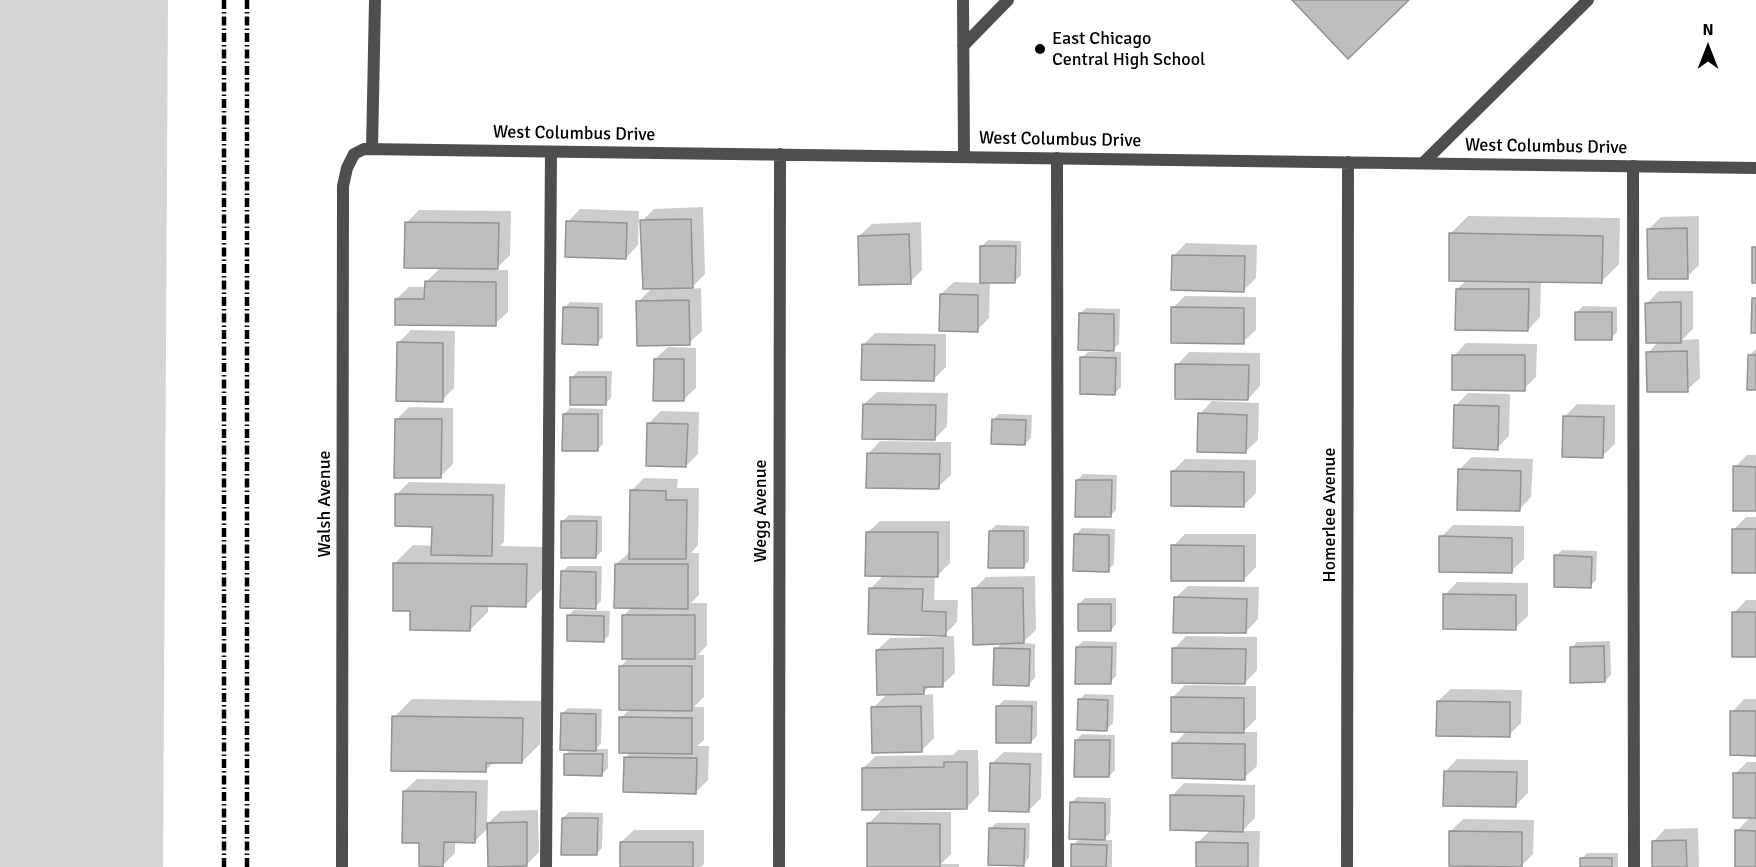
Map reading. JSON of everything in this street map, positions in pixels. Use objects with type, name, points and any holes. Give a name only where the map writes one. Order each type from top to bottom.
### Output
[{"type":"street","points":[[368,149],[375,0]]},
{"type":"street","points":[[963,0],[964,157]]},
{"type":"street","points":[[963,46],[1008,0]]},
{"type":"street","points":[[1423,163],[1588,0]]},
{"type":"street","name":"West Columbus Drive","points":[[368,149],[1756,168]]},
{"type":"street","name":"Walsh Avenue","points":[[342,867],[343,186],[347,168],[354,154],[368,149]]},
{"type":"street","points":[[546,867],[550,152]]},
{"type":"street","name":"Wegg Avenue","points":[[779,867],[780,154]]},
{"type":"street","points":[[1056,158],[1058,867]]},
{"type":"street","name":"Homerlee Avenue","points":[[1347,867],[1348,162]]},
{"type":"street","points":[[1633,166],[1634,867]]},
{"type":"shaded area","points":[[0,0],[168,0],[163,867],[0,867]]},
{"type":"building","points":[[1292,0],[1409,0],[1348,59]]},
{"type":"building","points":[[691,219],[693,288],[643,289],[640,220]]},
{"type":"building","points":[[566,221],[627,223],[626,259],[565,257]]},
{"type":"building","points":[[405,222],[499,223],[498,269],[404,268]]},
{"type":"building","points":[[1687,228],[1688,279],[1648,279],[1647,229]]},
{"type":"building","points":[[1449,233],[1603,236],[1602,283],[1449,281]]},
{"type":"building","points":[[909,234],[911,284],[859,285],[858,236]]},
{"type":"building","points":[[980,246],[1016,246],[1015,283],[980,283]]},
{"type":"building","points":[[1752,247],[1756,247],[1756,283],[1752,283]]},
{"type":"building","points":[[1172,255],[1245,256],[1244,292],[1171,290]]},
{"type":"building","points":[[425,281],[496,282],[496,326],[395,325],[395,299],[424,299]]},
{"type":"building","points":[[1456,289],[1529,289],[1528,331],[1455,330]]},
{"type":"building","points":[[940,294],[978,295],[978,332],[939,331]]},
{"type":"building","points":[[1752,298],[1756,298],[1756,333],[1751,333]]},
{"type":"building","points":[[689,300],[690,345],[637,346],[636,301]]},
{"type":"building","points":[[1681,302],[1681,343],[1646,343],[1645,303]]},
{"type":"building","points":[[563,307],[598,308],[598,345],[562,344]]},
{"type":"building","points":[[1171,307],[1244,308],[1244,344],[1171,343]]},
{"type":"building","points":[[1575,312],[1612,312],[1612,340],[1575,340]]},
{"type":"building","points":[[1079,313],[1114,314],[1114,351],[1078,350]]},
{"type":"building","points":[[397,342],[443,343],[443,402],[396,401]]},
{"type":"building","points":[[862,344],[935,345],[934,381],[861,380]]},
{"type":"building","points":[[1687,351],[1688,392],[1647,392],[1646,352]]},
{"type":"building","points":[[1452,355],[1525,355],[1525,391],[1452,390]]},
{"type":"building","points":[[1748,355],[1756,355],[1756,390],[1747,390]]},
{"type":"building","points":[[1080,357],[1116,358],[1115,395],[1080,394]]},
{"type":"building","points":[[654,359],[684,359],[684,401],[653,401]]},
{"type":"building","points":[[1175,364],[1249,365],[1248,400],[1175,399]]},
{"type":"building","points":[[570,377],[606,377],[606,405],[570,405]]},
{"type":"building","points":[[863,404],[936,405],[935,440],[862,439]]},
{"type":"building","points":[[1454,405],[1499,406],[1498,450],[1453,448]]},
{"type":"building","points":[[1198,413],[1247,415],[1246,453],[1197,452]]},
{"type":"building","points":[[563,414],[598,414],[598,451],[562,451]]},
{"type":"building","points":[[1563,416],[1604,417],[1603,458],[1562,457]]},
{"type":"building","points":[[395,419],[442,419],[441,478],[394,478]]},
{"type":"building","points":[[992,419],[1026,420],[1025,445],[991,444]]},
{"type":"building","points":[[647,423],[688,424],[686,467],[646,466]]},
{"type":"building","points":[[867,453],[940,454],[939,489],[866,488]]},
{"type":"building","points":[[1733,466],[1756,467],[1756,511],[1733,511]]},
{"type":"building","points":[[1458,469],[1521,471],[1520,511],[1457,510]]},
{"type":"building","points":[[1171,471],[1244,472],[1244,507],[1171,506]]},
{"type":"building","points":[[1076,480],[1112,480],[1111,517],[1075,517]]},
{"type":"building","points":[[630,490],[666,491],[666,500],[687,500],[686,559],[629,559]]},
{"type":"building","points":[[395,494],[493,495],[492,556],[431,555],[432,527],[395,526]]},
{"type":"building","points":[[561,521],[597,521],[596,558],[561,558]]},
{"type":"building","points":[[1732,529],[1756,529],[1756,573],[1732,573]]},
{"type":"building","points":[[989,531],[1024,531],[1024,568],[988,568]]},
{"type":"building","points":[[866,532],[938,532],[938,577],[865,576]]},
{"type":"building","points":[[1074,534],[1109,535],[1109,572],[1073,571]]},
{"type":"building","points":[[1439,536],[1512,538],[1512,573],[1439,572]]},
{"type":"building","points":[[1171,545],[1244,546],[1244,581],[1171,581]]},
{"type":"building","points":[[1554,555],[1592,557],[1591,588],[1554,587]]},
{"type":"building","points":[[393,563],[527,564],[526,607],[471,606],[470,631],[410,630],[410,611],[393,611]]},
{"type":"building","points":[[615,564],[688,564],[688,609],[614,608]]},
{"type":"building","points":[[561,571],[596,572],[596,609],[560,608]]},
{"type":"building","points":[[869,588],[923,589],[922,611],[946,612],[946,636],[868,634]]},
{"type":"building","points":[[972,588],[1023,588],[1024,643],[973,645]]},
{"type":"building","points":[[1443,594],[1516,595],[1516,630],[1443,629]]},
{"type":"building","points":[[1174,597],[1247,599],[1246,633],[1173,633]]},
{"type":"building","points":[[1078,604],[1111,604],[1111,631],[1078,631]]},
{"type":"building","points":[[1732,612],[1756,612],[1756,657],[1732,657]]},
{"type":"building","points":[[567,615],[604,616],[604,642],[567,641]]},
{"type":"building","points":[[622,615],[695,615],[695,659],[622,659]]},
{"type":"building","points":[[1604,646],[1605,682],[1570,683],[1570,647]]},
{"type":"building","points":[[1076,647],[1112,647],[1111,684],[1075,684]]},
{"type":"building","points":[[943,648],[943,687],[924,687],[924,694],[877,695],[876,650]]},
{"type":"building","points":[[994,648],[1030,649],[1029,686],[993,685]]},
{"type":"building","points":[[1172,648],[1246,649],[1245,684],[1172,683]]},
{"type":"building","points":[[619,666],[692,666],[692,711],[619,710]]},
{"type":"building","points":[[1171,697],[1244,698],[1244,733],[1171,732]]},
{"type":"building","points":[[1078,699],[1108,700],[1107,731],[1077,730]]},
{"type":"building","points":[[1437,701],[1510,702],[1510,737],[1436,736]]},
{"type":"building","points":[[921,706],[922,752],[872,753],[871,707]]},
{"type":"building","points":[[996,706],[1032,706],[1031,743],[996,743]]},
{"type":"building","points":[[1730,711],[1756,711],[1756,756],[1730,755]]},
{"type":"building","points":[[561,713],[596,714],[596,751],[560,750]]},
{"type":"building","points":[[392,716],[523,718],[522,763],[486,763],[486,772],[391,771]]},
{"type":"building","points":[[619,717],[692,718],[692,754],[619,753]]},
{"type":"building","points":[[1075,740],[1110,740],[1109,777],[1074,777]]},
{"type":"building","points":[[1172,743],[1245,744],[1245,780],[1172,778]]},
{"type":"building","points":[[564,754],[603,754],[602,776],[564,775]]},
{"type":"building","points":[[624,757],[697,758],[696,794],[623,792]]},
{"type":"building","points":[[944,762],[967,762],[967,809],[862,810],[862,768],[944,767]]},
{"type":"building","points":[[990,763],[1030,764],[1029,812],[989,811]]},
{"type":"building","points":[[1444,771],[1517,772],[1516,807],[1443,806]]},
{"type":"building","points":[[1733,773],[1756,773],[1756,818],[1733,818]]},
{"type":"building","points":[[403,791],[476,792],[475,843],[444,842],[443,867],[419,866],[419,843],[402,843]]},
{"type":"building","points":[[1170,795],[1244,796],[1243,832],[1170,830]]},
{"type":"building","points":[[1070,802],[1105,803],[1105,840],[1069,839]]},
{"type":"building","points":[[562,818],[598,818],[597,855],[561,855]]},
{"type":"building","points":[[527,822],[527,866],[488,867],[487,823]]},
{"type":"building","points":[[867,823],[940,824],[940,867],[867,867]]},
{"type":"building","points":[[989,828],[1025,829],[1024,866],[988,865]]},
{"type":"building","points":[[1735,830],[1756,831],[1756,867],[1735,867]]},
{"type":"building","points":[[1449,831],[1522,832],[1522,867],[1449,866]]},
{"type":"building","points":[[1686,840],[1687,867],[1652,867],[1652,841]]},
{"type":"building","points":[[620,842],[693,842],[693,867],[620,867]]},
{"type":"building","points":[[1196,842],[1248,843],[1248,867],[1196,867]]},
{"type":"building","points":[[1071,844],[1107,845],[1106,867],[1071,867]]},
{"type":"building","points":[[1580,858],[1612,858],[1612,867],[1580,867]]},
{"type":"railway","points":[[224,0],[224,867]]},
{"type":"railway","points":[[247,0],[247,867]]},
{"type":"place","name":"East Chicago Central High School","points":[[1040,49]]}]
